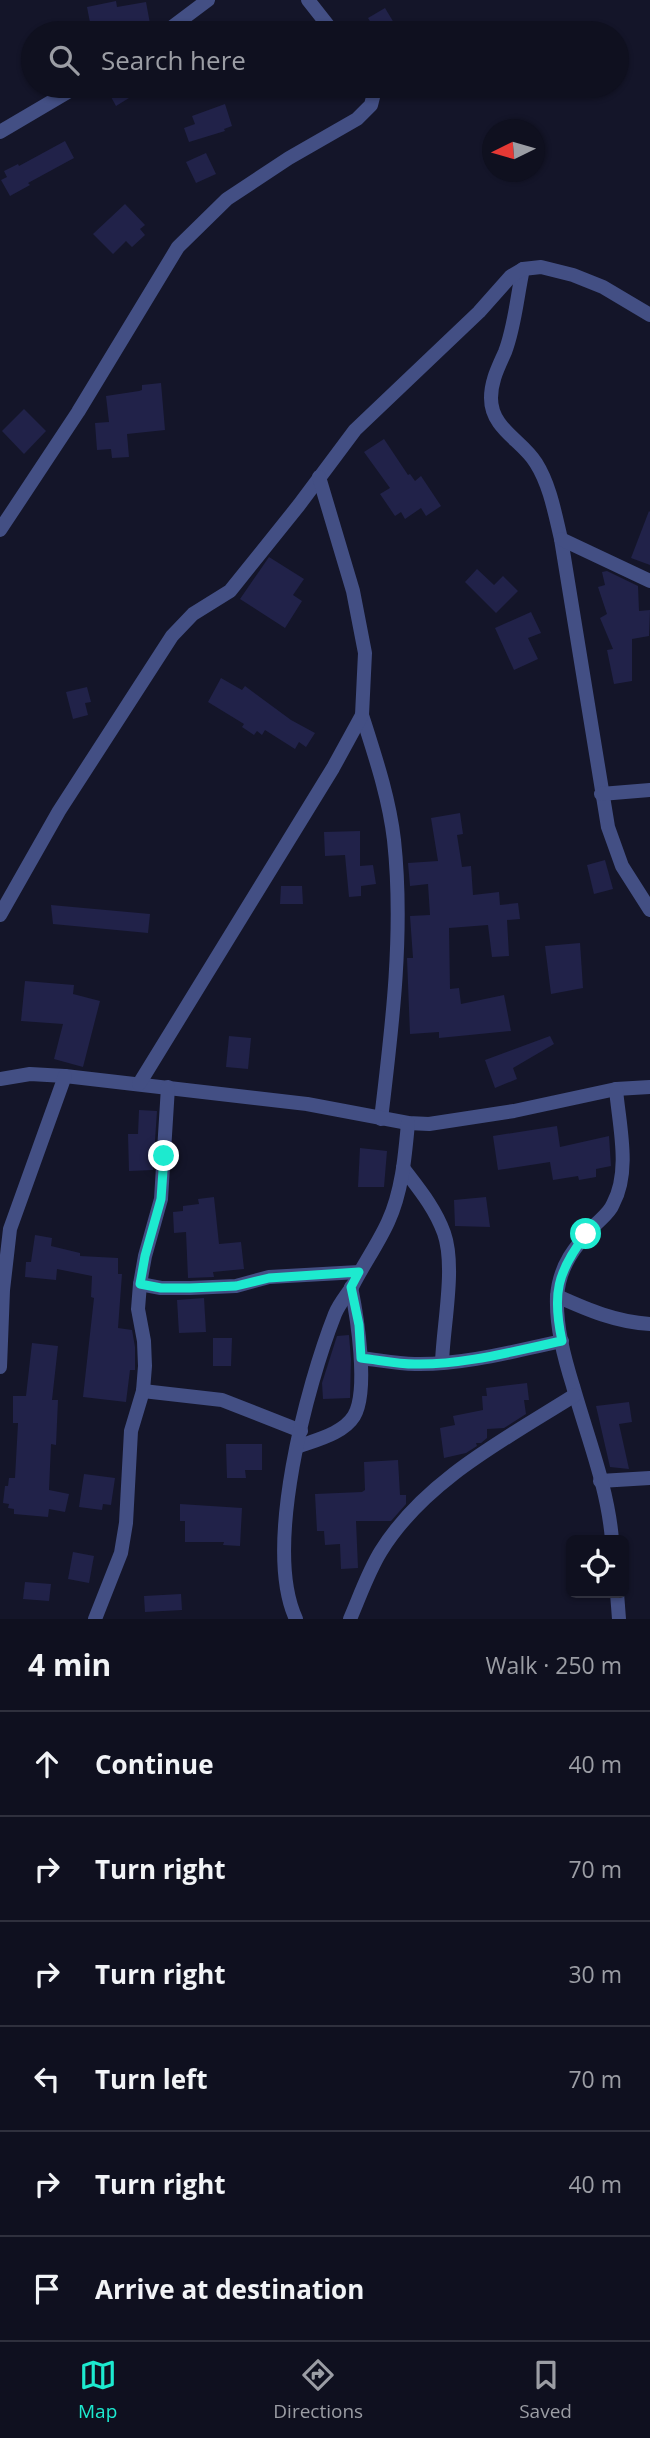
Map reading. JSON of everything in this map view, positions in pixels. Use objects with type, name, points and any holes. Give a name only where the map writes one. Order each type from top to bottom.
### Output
[{"type":"street","points":[[180,21],[208,0]]},
{"type":"street","points":[[308,0],[325,21]]},
{"type":"street","points":[[0,132],[58,98]]},
{"type":"street","points":[[0,530],[78,412],[178,247],[227,200],[289,158],[357,119],[371,105],[373,98]]},
{"type":"street","points":[[0,915],[59,811],[173,636],[193,614],[230,591],[292,515],[355,430],[479,312],[511,276],[523,269],[541,267],[573,275],[603,287],[650,315]]},
{"type":"street","points":[[523,269],[517,307],[505,353],[496,369],[491,399],[501,428],[536,462],[550,496],[561,539],[584,669],[608,827],[622,866],[649,907]]},
{"type":"street","points":[[319,477],[353,591],[365,653],[362,715],[382,778],[394,839],[398,893],[391,1032],[381,1119]]},
{"type":"street","points":[[561,539],[650,581]]},
{"type":"street","points":[[139,1084],[333,768],[362,715]]},
{"type":"street","points":[[601,794],[650,790]]},
{"type":"street","points":[[0,1079],[30,1074],[168,1087],[307,1104],[408,1124],[473,1119],[616,1089],[650,1087]]},
{"type":"street","points":[[0,1367],[3,1290],[10,1229],[65,1076]]},
{"type":"street","points":[[96,1619],[121,1553],[126,1523],[131,1431],[143,1391],[145,1366],[138,1309],[140,1284],[161,1199],[168,1087]]},
{"type":"street","points":[[611,1535],[600,1481],[562,1341],[557,1296],[560,1274],[569,1256],[613,1206],[621,1185],[616,1089]]},
{"type":"street","points":[[296,1619],[289,1600],[284,1534],[297,1447],[336,1311],[389,1221],[403,1168],[408,1124]]},
{"type":"street","points":[[403,1168],[429,1202],[444,1233],[449,1253],[442,1363]]},
{"type":"street","points":[[140,1284],[161,1288],[236,1286],[269,1278],[359,1272]]},
{"type":"street","points":[[297,1447],[343,1427],[354,1416],[359,1401],[361,1358],[359,1325],[351,1287]]},
{"type":"street","points":[[557,1296],[597,1313],[627,1322],[650,1324]]},
{"type":"street","points":[[361,1358],[415,1364],[442,1363],[562,1341]]},
{"type":"street","points":[[143,1391],[222,1400],[301,1431]]},
{"type":"street","points":[[350,1619],[381,1551],[402,1522],[434,1490],[482,1453],[575,1395]]},
{"type":"street","points":[[600,1481],[650,1478]]},
{"type":"street","points":[[617,1598],[619,1619]]},
{"type":"building","points":[[116,1],[117,7],[146,2],[150,21],[90,21],[87,7]]},
{"type":"building","points":[[385,8],[393,21],[370,21],[368,18]]},
{"type":"building","points":[[112,98],[129,98],[116,106]]},
{"type":"building","points":[[225,104],[232,126],[224,129],[225,131],[189,142],[184,128],[195,124],[192,116]]},
{"type":"building","points":[[65,141],[74,158],[10,196],[1,180],[7,177],[4,171],[18,164],[19,166]]},
{"type":"building","points":[[206,153],[216,174],[196,183],[186,162]]},
{"type":"building","points":[[125,204],[145,225],[140,229],[145,235],[132,247],[126,241],[113,254],[93,234]]},
{"type":"building","points":[[161,383],[165,430],[127,434],[129,457],[112,458],[111,449],[97,450],[95,423],[109,422],[106,396],[139,391],[142,390],[142,385]]},
{"type":"building","points":[[24,409],[46,431],[24,454],[2,431]]},
{"type":"building","points":[[384,439],[408,475],[415,481],[421,476],[441,506],[426,516],[421,508],[405,519],[401,512],[395,516],[380,494],[390,488],[364,452]]},
{"type":"building","points":[[650,512],[650,565],[631,558]]},
{"type":"building","points":[[269,557],[304,579],[293,595],[302,601],[285,628],[240,599]]},
{"type":"building","points":[[477,569],[494,585],[503,576],[518,591],[496,613],[465,582]]},
{"type":"building","points":[[607,571],[638,586],[639,611],[650,610],[649,636],[632,639],[632,681],[614,684],[607,650],[613,649],[600,618],[607,614],[598,587],[605,585],[602,572]]},
{"type":"building","points":[[531,612],[541,633],[528,638],[538,659],[514,670],[495,628]]},
{"type":"building","points":[[221,678],[242,690],[245,686],[291,720],[315,733],[306,747],[299,742],[295,749],[265,730],[262,735],[257,731],[254,735],[242,727],[244,724],[208,702]]},
{"type":"building","points":[[87,687],[91,702],[85,703],[88,715],[73,719],[66,692]]},
{"type":"building","points":[[460,813],[463,834],[457,835],[462,867],[471,866],[473,895],[499,892],[500,905],[518,903],[520,919],[507,920],[509,956],[492,957],[488,925],[449,928],[450,989],[459,988],[461,1004],[504,995],[511,1031],[439,1038],[439,1032],[410,1034],[407,958],[413,958],[410,916],[430,915],[428,884],[410,886],[408,863],[438,861],[431,818]]},
{"type":"building","points":[[360,831],[360,866],[373,865],[376,884],[361,886],[361,896],[349,897],[345,855],[325,856],[324,832]]},
{"type":"building","points":[[605,860],[613,889],[594,894],[587,865]]},
{"type":"building","points":[[281,886],[302,886],[303,904],[280,904]]},
{"type":"building","points":[[51,905],[150,914],[148,933],[53,924]]},
{"type":"building","points":[[580,943],[583,988],[551,994],[545,946]]},
{"type":"building","points":[[25,981],[74,985],[73,994],[100,1001],[83,1067],[54,1059],[63,1024],[21,1021]]},
{"type":"building","points":[[229,1036],[251,1038],[248,1069],[226,1067]]},
{"type":"building","points":[[550,1036],[554,1044],[513,1068],[517,1079],[495,1088],[485,1060]]},
{"type":"building","points":[[139,1110],[157,1111],[153,1170],[129,1171],[128,1134],[138,1134]]},
{"type":"building","points":[[557,1126],[560,1147],[609,1136],[611,1166],[596,1169],[596,1177],[579,1180],[578,1176],[553,1180],[550,1162],[498,1170],[493,1136]]},
{"type":"building","points":[[360,1148],[387,1151],[384,1187],[358,1187]]},
{"type":"building","points":[[214,1197],[219,1244],[241,1242],[244,1269],[213,1272],[214,1277],[188,1278],[186,1232],[174,1233],[173,1212],[183,1211],[183,1206],[199,1204],[198,1199]]},
{"type":"building","points":[[486,1197],[490,1227],[455,1226],[454,1200]]},
{"type":"building","points":[[35,1235],[52,1238],[51,1246],[80,1253],[80,1256],[118,1258],[118,1274],[122,1274],[118,1328],[132,1330],[135,1347],[135,1370],[130,1370],[126,1402],[83,1397],[94,1298],[91,1297],[92,1276],[57,1269],[56,1280],[25,1277],[26,1262],[31,1262]]},
{"type":"building","points":[[204,1298],[206,1332],[179,1333],[177,1300]]},
{"type":"building","points":[[349,1335],[350,1398],[323,1399],[322,1383],[337,1336]]},
{"type":"building","points":[[213,1338],[232,1338],[231,1366],[213,1366]]},
{"type":"building","points":[[32,1343],[58,1346],[52,1400],[58,1400],[56,1445],[51,1444],[49,1490],[69,1494],[65,1512],[49,1509],[48,1517],[14,1514],[14,1509],[8,1508],[9,1504],[3,1503],[5,1486],[8,1486],[9,1478],[15,1478],[18,1423],[13,1423],[13,1396],[26,1396]]},
{"type":"building","points":[[527,1383],[529,1400],[524,1400],[526,1414],[504,1428],[487,1429],[487,1438],[476,1443],[477,1446],[466,1453],[444,1458],[440,1428],[455,1425],[453,1416],[483,1410],[482,1396],[487,1396],[486,1388]]},
{"type":"building","points":[[629,1402],[632,1422],[619,1424],[629,1469],[610,1467],[596,1406]]},
{"type":"building","points":[[226,1444],[262,1444],[262,1470],[245,1470],[246,1478],[227,1478]]},
{"type":"building","points":[[398,1460],[400,1495],[406,1495],[406,1504],[391,1521],[356,1521],[358,1568],[341,1569],[340,1544],[325,1545],[324,1531],[317,1531],[315,1494],[362,1492],[365,1490],[364,1462]]},
{"type":"building","points":[[84,1474],[115,1478],[111,1505],[103,1504],[102,1510],[79,1507]]},
{"type":"building","points":[[180,1504],[242,1508],[240,1546],[223,1545],[224,1542],[185,1542],[185,1521],[180,1521]]},
{"type":"building","points":[[73,1552],[94,1556],[89,1583],[68,1579]]},
{"type":"building","points":[[25,1582],[51,1584],[49,1601],[23,1599]]},
{"type":"building","points":[[181,1594],[182,1610],[145,1612],[144,1596]]},
{"type":"route","points":[[164,1156],[161,1199],[140,1284],[161,1288],[236,1286],[302,1274],[359,1272],[351,1287],[359,1325],[361,1358],[415,1364],[442,1363],[562,1341],[557,1296],[560,1274],[569,1256],[586,1234]]}]
